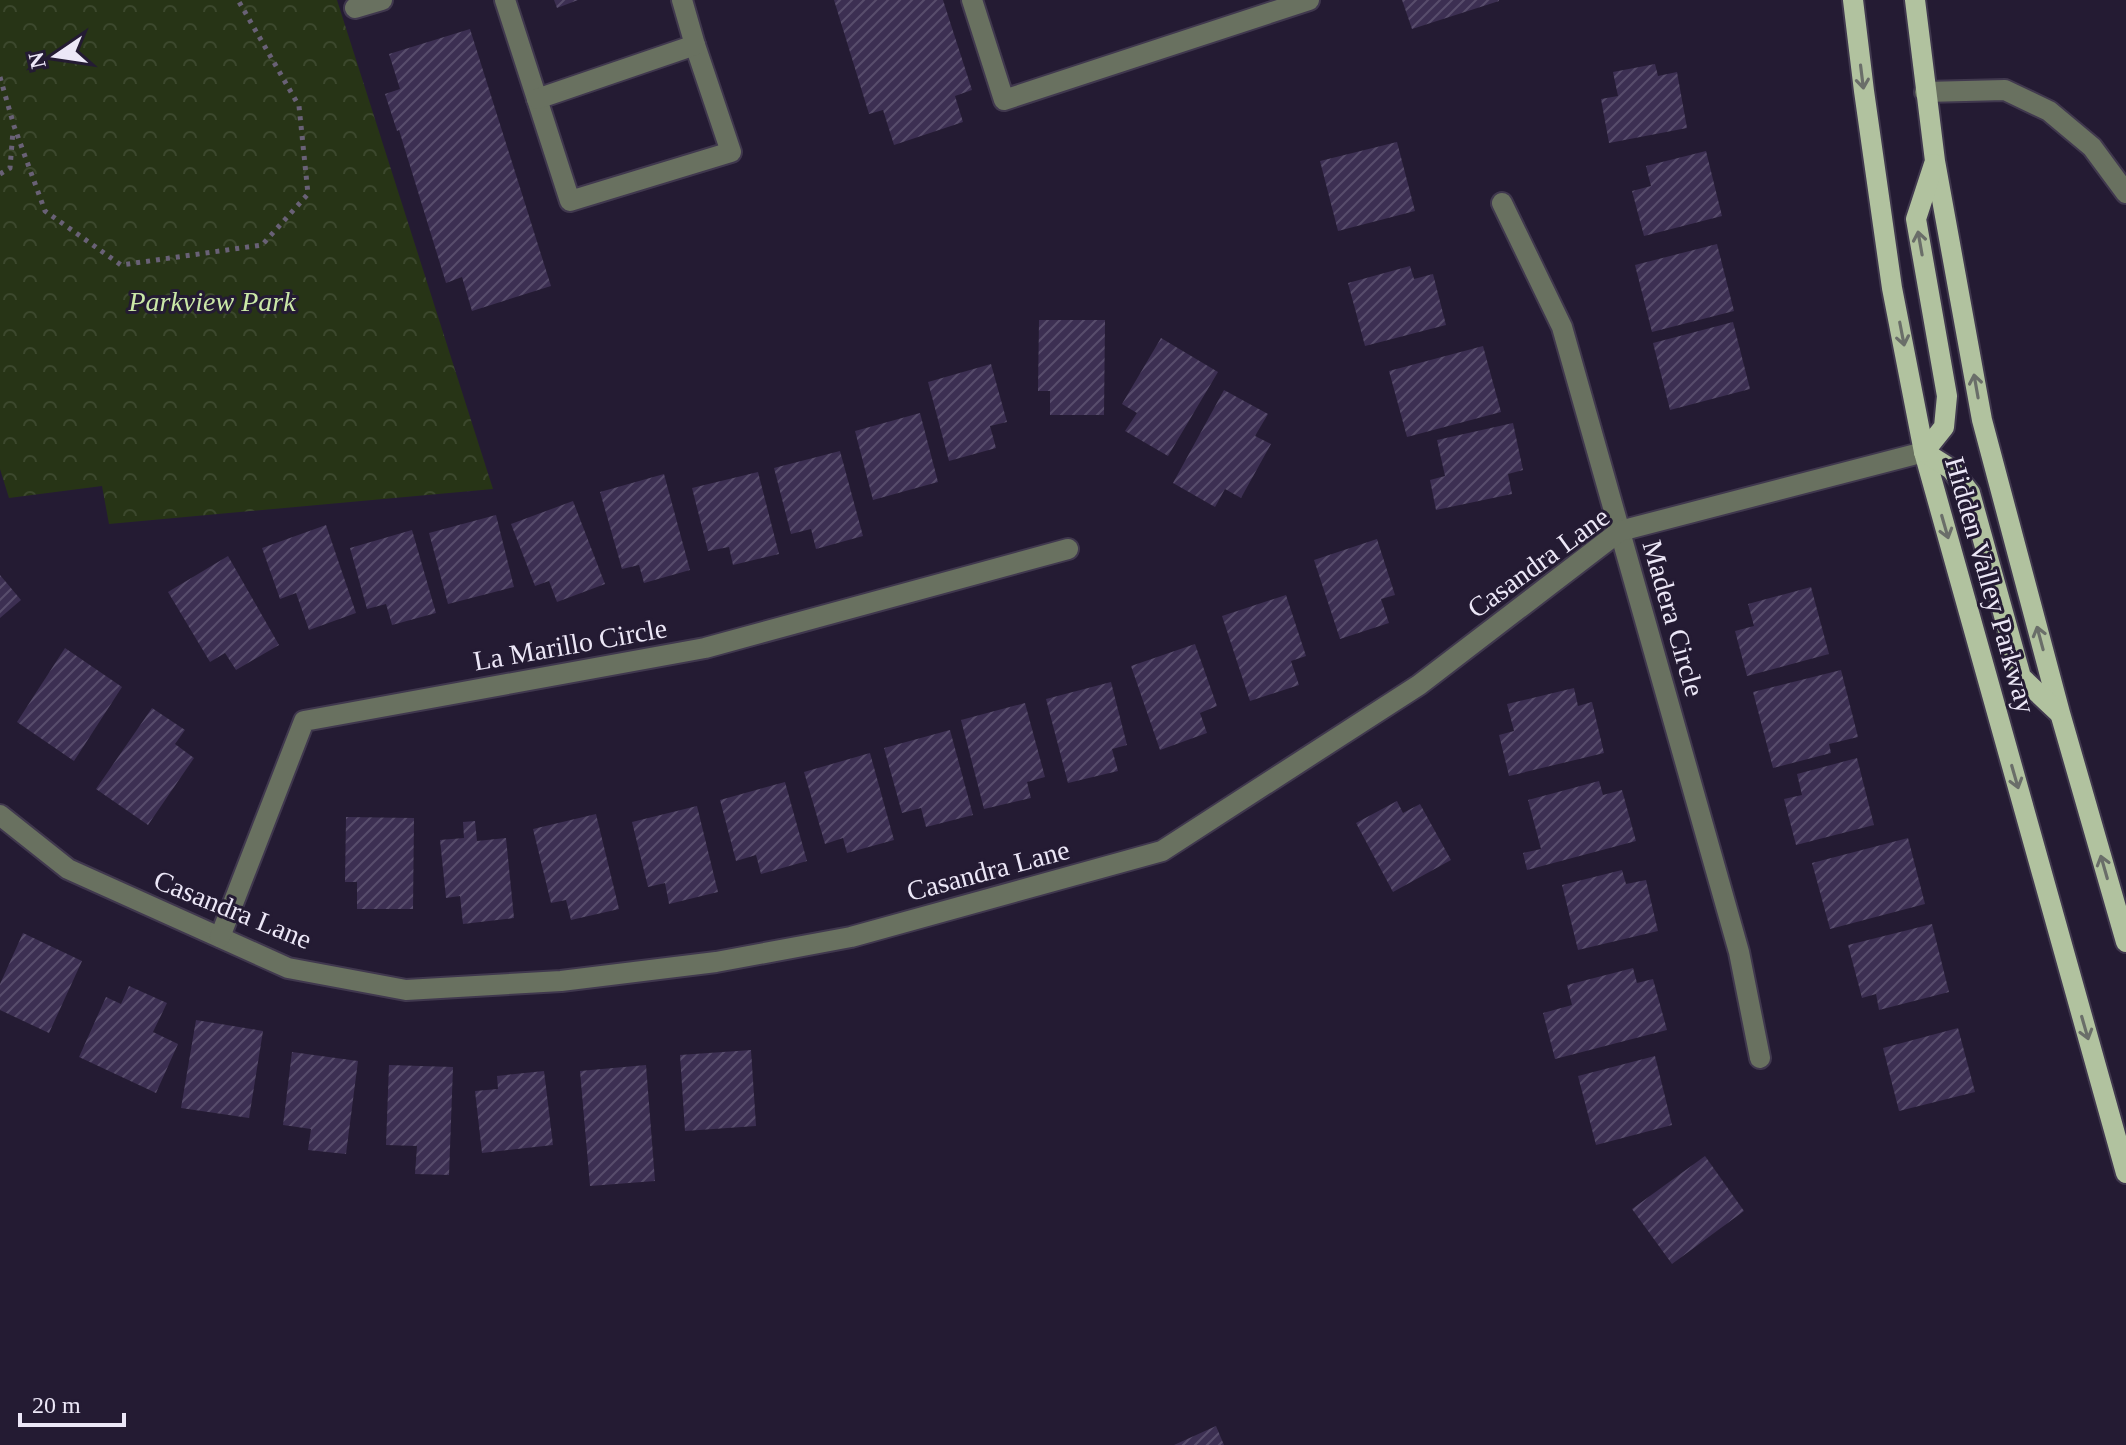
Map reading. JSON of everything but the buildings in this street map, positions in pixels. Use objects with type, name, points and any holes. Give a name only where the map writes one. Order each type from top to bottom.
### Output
[{"type":"main road","name":"Hidden Valley Parkway","points":[[1853,0],[1892,288],[1924,452],[2126,1173]]},
{"type":"main road","name":"Hidden Valley Parkway","points":[[1915,0],[1935,161],[1982,420],[2060,713],[2126,942]]},
{"type":"main road","points":[[1935,161],[1916,219],[1947,396],[1944,427],[1924,452],[1951,469],[1970,493],[2021,677],[2060,713]]},
{"type":"street","points":[[355,8],[382,0]]},
{"type":"street","points":[[505,0],[570,201],[731,152],[682,0]]},
{"type":"street","points":[[972,0],[1004,100],[1309,0]]},
{"type":"street","points":[[537,99],[695,45]]},
{"type":"street","points":[[1925,92],[2005,90],[2049,111],[2092,147],[2126,193]]},
{"type":"street","name":"Madera Circle","points":[[1502,203],[1562,327],[1739,952],[1760,1058]]},
{"type":"street","name":"Casandra Lane","points":[[0,815],[68,869],[288,968],[406,990],[561,981],[716,962],[851,937],[1162,851],[1419,685],[1620,531],[1924,452]]},
{"type":"street","name":"La Marillo Circle","points":[[220,937],[304,721],[705,648],[1068,549]]},
{"type":"path","points":[[0,77],[45,211],[121,265],[262,245],[308,194],[299,106],[238,0]]},
{"type":"path","points":[[0,174],[10,168],[14,126]]},
{"type":"green space","name":"Parkview Park","points":[[0,0],[337,0],[493,489],[109,524],[102,486],[9,498],[0,469]]}]
